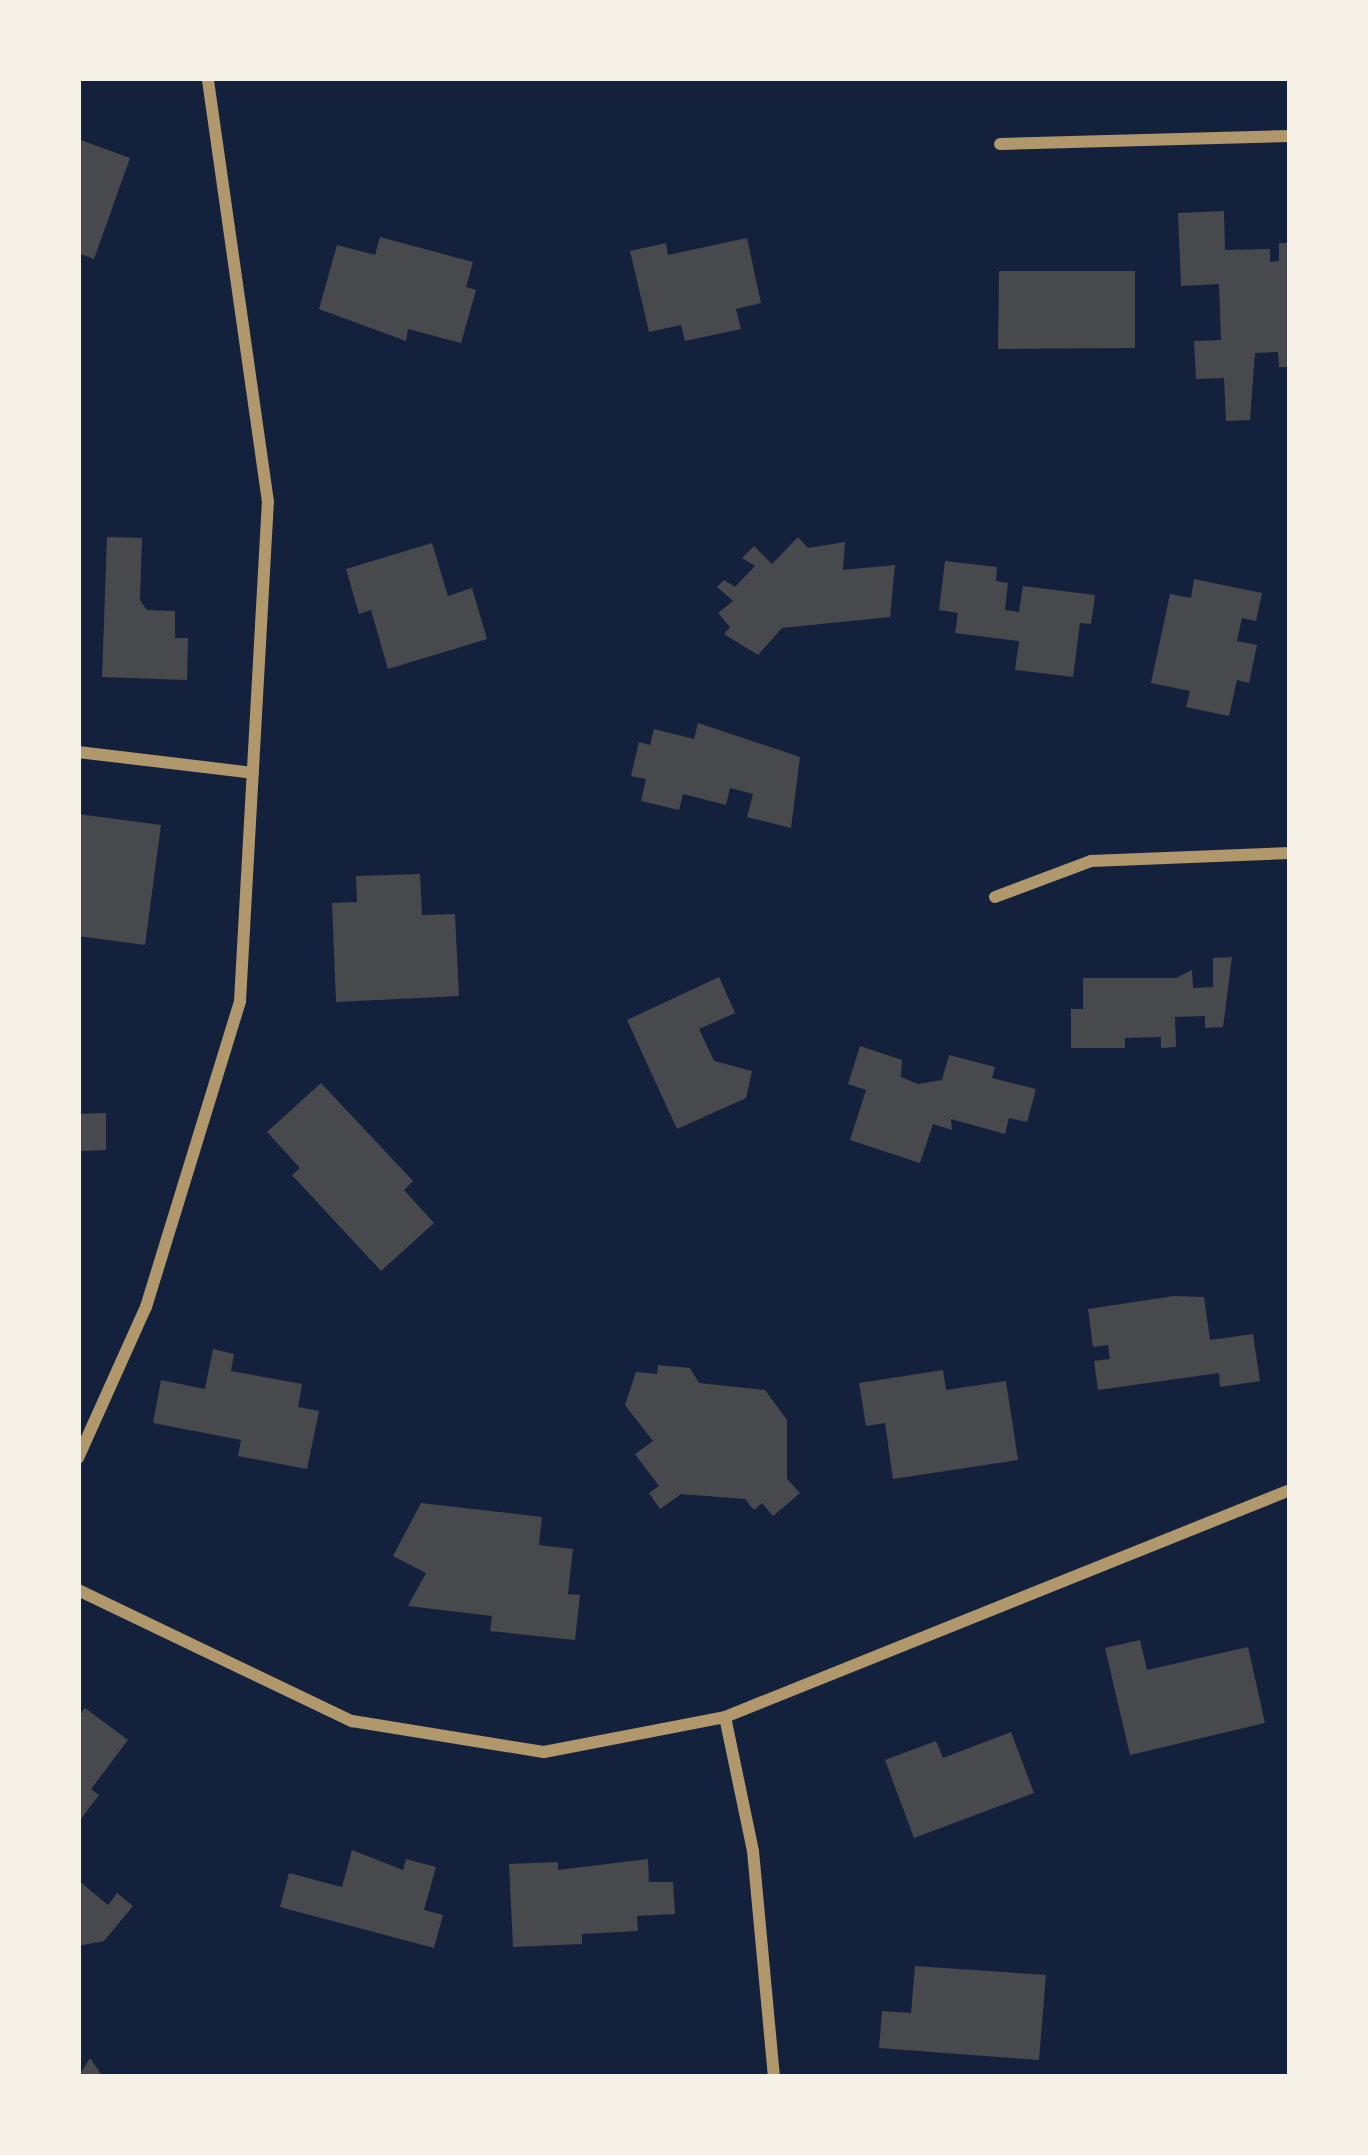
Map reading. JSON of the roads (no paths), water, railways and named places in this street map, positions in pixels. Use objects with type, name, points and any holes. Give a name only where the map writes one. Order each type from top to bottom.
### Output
[{"type":"street","points":[[78,1458],[146,1306],[240,1001],[268,502],[208,78]]},
{"type":"street","points":[[1000,144],[1290,136]]},
{"type":"street","points":[[78,752],[253,773]]},
{"type":"street","points":[[995,897],[1091,861],[1290,853]]},
{"type":"street","points":[[78,1590],[352,1721],[544,1752],[725,1717],[1290,1490]]},
{"type":"street","points":[[725,1717],[753,1851],[774,2077]]}]
